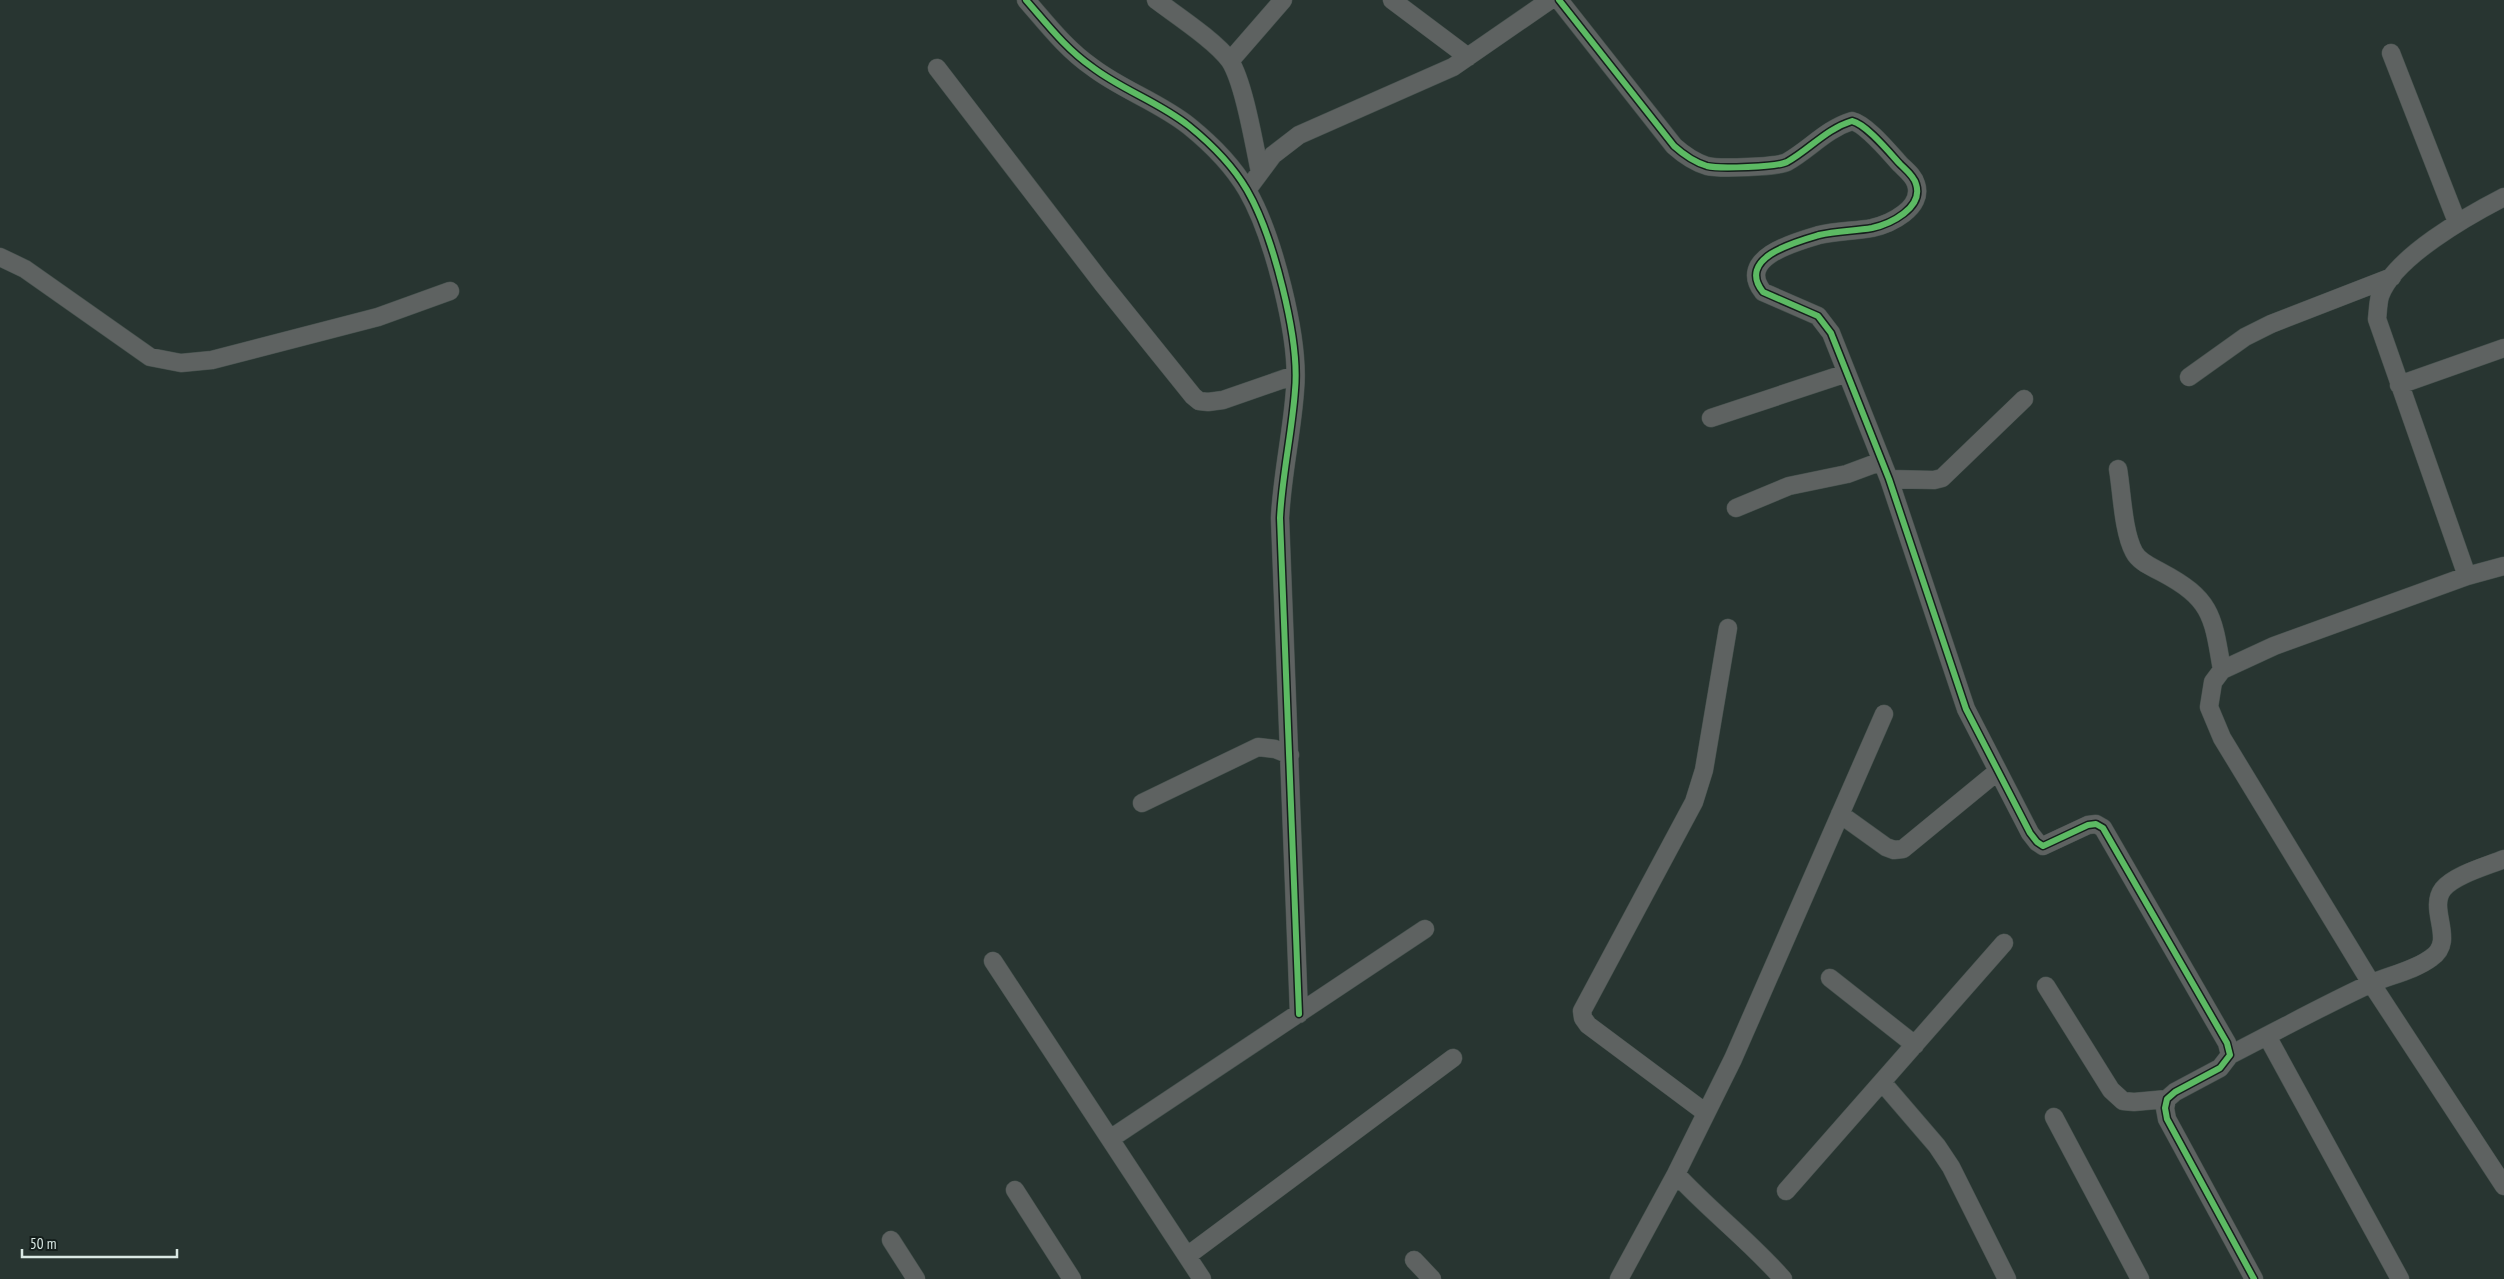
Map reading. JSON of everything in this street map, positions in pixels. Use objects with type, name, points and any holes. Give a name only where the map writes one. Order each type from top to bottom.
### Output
[{"type":"street","points":[[1026,0],[1062,42],[1093,68],[1134,94],[1172,113],[1190,126],[1218,153],[1246,190],[1272,251],[1291,325],[1296,388],[1281,491],[1280,518],[1298,1014]]},
{"type":"street","points":[[1156,0],[1215,46],[1230,61],[1239,86],[1260,172]]},
{"type":"street","points":[[1230,61],[1283,0]]},
{"type":"street","points":[[1392,0],[1468,57]]},
{"type":"street","points":[[1246,190],[1278,150],[1299,135],[1440,73],[1468,57],[1550,0]]},
{"type":"street","points":[[1559,0],[1674,146],[1689,158],[1708,166],[1775,166],[1787,162],[1836,127],[1852,121],[1863,127],[1911,174],[1917,185],[1918,193],[1913,204],[1902,216],[1872,228],[1820,235],[1789,246],[1768,255],[1758,266],[1755,276],[1763,292],[1801,307],[1818,316],[1825,323],[1889,479],[1966,709],[2030,833],[2036,842],[2043,846],[2088,825],[2096,824],[2103,828],[2227,1043],[2230,1055]]},
{"type":"street","points":[[2391,53],[2457,222]]},
{"type":"street","points":[[937,68],[1102,283],[1193,396],[1199,401],[1223,400],[1295,375]]},
{"type":"street","points":[[2466,576],[2377,319],[2381,295],[2392,277],[2410,259],[2457,222],[2504,197]]},
{"type":"street","points":[[0,257],[25,269],[60,292],[150,357],[181,363],[212,360],[378,317],[450,291]]},
{"type":"street","points":[[2189,377],[2245,337],[2271,324],[2392,277]]},
{"type":"street","points":[[2399,385],[2504,348]]},
{"type":"street","points":[[1711,418],[1847,373]]},
{"type":"street","points":[[1889,479],[1934,480],[1942,478],[2024,399]]},
{"type":"street","points":[[1736,508],[1789,486],[1847,474],[1882,461]]},
{"type":"street","points":[[2118,469],[2127,527],[2134,553],[2142,561],[2185,585],[2207,607],[2215,627],[2222,670]]},
{"type":"street","points":[[2504,566],[2466,576],[2274,646],[2222,670],[2213,682],[2209,707],[2214,722],[2371,984],[2504,1186]]},
{"type":"street","points":[[1706,1113],[1588,1025],[1583,1018],[1582,1011],[1694,802],[1704,770],[1728,628]]},
{"type":"street","points":[[1619,1279],[1676,1174],[1733,1059],[1884,714]]},
{"type":"street","points":[[1142,803],[1258,748],[1275,749],[1290,755]]},
{"type":"street","points":[[1840,814],[1886,847],[1894,850],[1903,849],[1998,771]]},
{"type":"street","points":[[2254,1279],[2167,1119],[2165,1108],[2167,1100],[2175,1092],[2220,1068],[2230,1055],[2371,984],[2431,959],[2440,951],[2443,940],[2438,897],[2444,887],[2454,880],[2504,859]]},
{"type":"street","points":[[1110,1139],[1425,929]]},
{"type":"street","points":[[1786,1191],[2004,944]]},
{"type":"street","points":[[993,961],[1202,1279]]},
{"type":"street","points":[[1830,978],[1915,1045]]},
{"type":"street","points":[[2046,986],[2111,1090],[2123,1101],[2167,1100]]},
{"type":"street","points":[[2267,1036],[2400,1279]]},
{"type":"street","points":[[1187,1256],[1453,1058]]},
{"type":"street","points":[[1882,1082],[1936,1146],[1951,1167],[2007,1279]]},
{"type":"street","points":[[2054,1117],[2140,1279]]},
{"type":"street","points":[[1676,1174],[1704,1204],[1764,1255],[1783,1279]]},
{"type":"street","points":[[1015,1190],[1072,1279]]},
{"type":"street","points":[[891,1240],[916,1279]]},
{"type":"street","points":[[1414,1260],[1432,1279]]},
{"type":"cycle path","points":[[1026,0],[1057,36],[1083,60],[1116,83],[1153,103],[1189,126],[1221,155],[1235,172],[1257,209],[1283,288],[1289,316],[1295,369],[1294,406],[1280,518],[1299,1014]]},
{"type":"cycle path","points":[[1559,0],[1674,146],[1698,162],[1707,166],[1723,167],[1781,164],[1795,157],[1834,129],[1852,121],[1864,127],[1914,178],[1917,193],[1915,200],[1904,214],[1888,223],[1872,228],[1819,235],[1784,247],[1772,253],[1763,261],[1757,270],[1757,280],[1763,292],[1818,316],[1831,333],[1889,479],[1966,709],[2030,833],[2043,846],[2088,825],[2096,824],[2103,828],[2227,1043],[2230,1055],[2220,1068],[2175,1092],[2167,1099],[2165,1108],[2167,1119],[2254,1279]]}]
